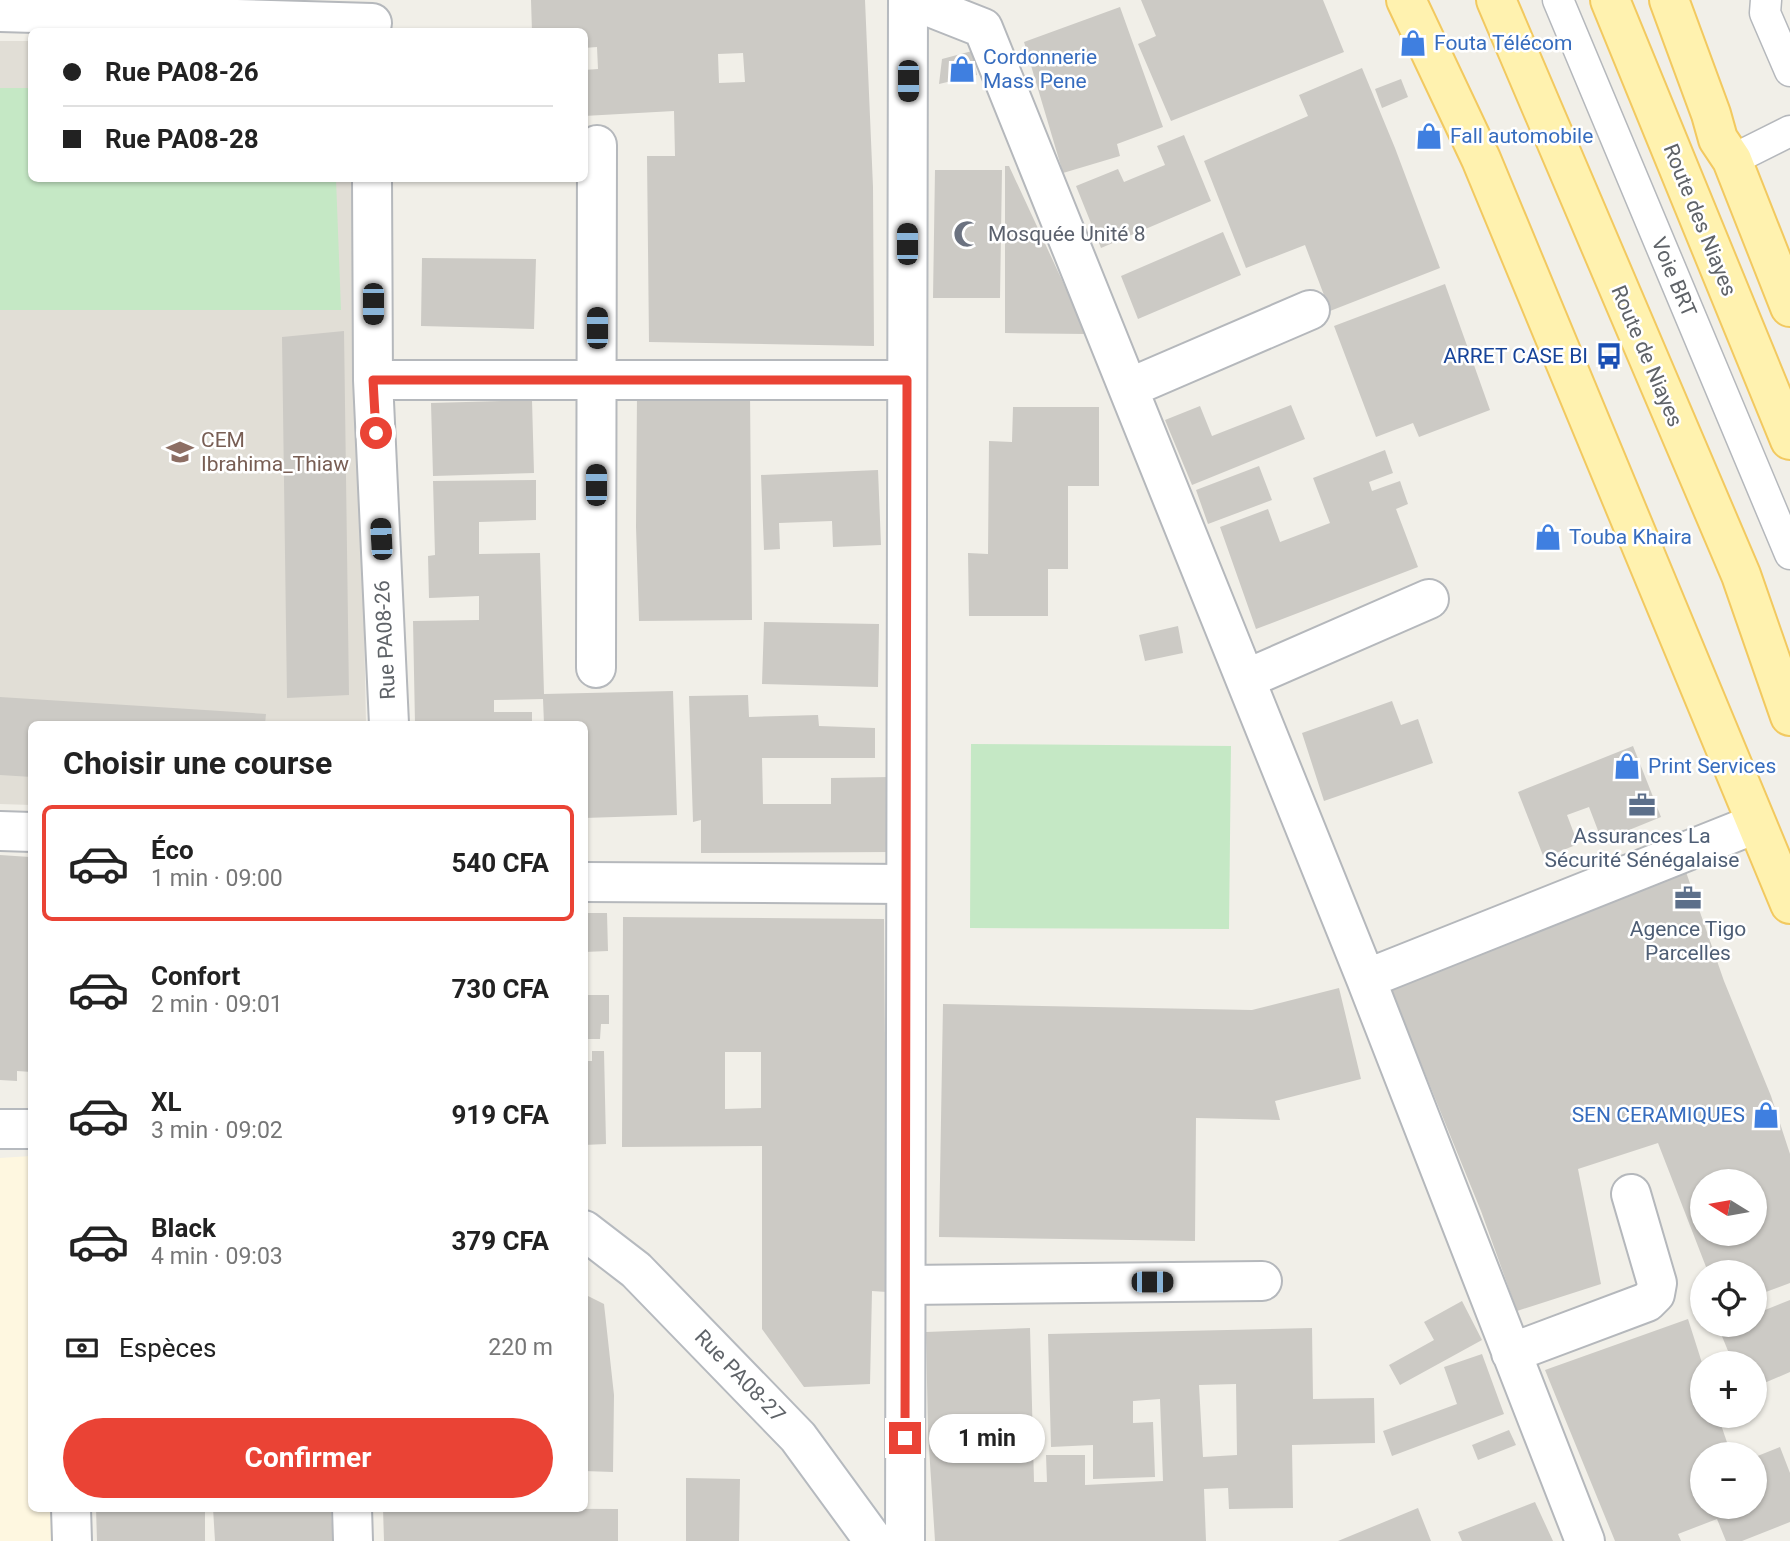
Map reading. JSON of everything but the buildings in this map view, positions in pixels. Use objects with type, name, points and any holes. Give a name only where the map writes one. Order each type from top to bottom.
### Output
[{"type":"main road","points":[[1406,0],[1481,159],[1790,904]]},
{"type":"main road","name":"Route de Niayes","points":[[1496,0],[1741,575],[1790,716]]},
{"type":"main road","name":"Route des Niayes","points":[[1610,0],[1790,440]]},
{"type":"main road","points":[[1669,0],[1712,114],[1718,139],[1732,160],[1790,307]]},
{"type":"street","points":[[905,1541],[910,0],[983,27],[1366,979],[1585,1541]]},
{"type":"street","points":[[0,12],[96,8],[371,18]]},
{"type":"street","points":[[596,668],[597,145]]},
{"type":"street","name":"Rue PA08-26","points":[[372,182],[373,380],[389,721]]},
{"type":"street","points":[[1129,388],[1310,310]]},
{"type":"street","points":[[373,380],[907,380]]},
{"type":"street","points":[[1246,679],[1429,599]]},
{"type":"street","points":[[1366,979],[1755,824]]},
{"type":"street","points":[[0,831],[28,832]]},
{"type":"street","points":[[588,882],[906,884]]},
{"type":"street","points":[[0,1129],[28,1129]]},
{"type":"street","points":[[1511,1353],[1647,1302],[1656,1294],[1657,1283],[1630,1194]]},
{"type":"street","name":"Rue PA08-27","points":[[588,1233],[636,1270],[798,1437],[874,1541]]},
{"type":"street","points":[[906,1285],[1262,1281]]},
{"type":"street","points":[[71,1512],[72,1541]]},
{"type":"street","points":[[352,1512],[353,1541]]},
{"type":"lane","name":"Voie BRT","points":[[1558,0],[1790,554]]},
{"type":"lane","points":[[1766,0],[1765,13],[1790,71]]},
{"type":"lane","points":[[1732,160],[1790,131]]},
{"type":"shaded area","name":"CEM Ibrahima_Thiaw","points":[[0,41],[28,41],[28,182],[355,182],[366,721],[28,721],[28,805],[0,804]]},
{"type":"shaded area","points":[[28,1156],[28,1512],[53,1512],[54,1541],[0,1541],[0,1158]]},
{"type":"green space","points":[[0,88],[28,88],[28,182],[336,182],[341,310],[0,310]]},
{"type":"green space","points":[[971,744],[1231,746],[1229,929],[970,928]]},
{"type":"place","name":"Fouta Télécom","points":[[1413,43]]},
{"type":"place","name":"Cordonnerie Mass Pene","points":[[962,69]]},
{"type":"place","name":"Fall automobile","points":[[1429,136]]},
{"type":"place","name":"Mosquée Unité 8","points":[[967,234]]},
{"type":"place","name":"ARRET CASE BI","points":[[1609,356]]},
{"type":"place","name":"CEM Ibrahima_Thiaw","points":[[180,452]]},
{"type":"place","name":"Touba Khaira","points":[[1548,537]]},
{"type":"place","name":"Print Services","points":[[1627,766]]},
{"type":"place","name":"Assurances La Sécurité Sénégalaise","points":[[1642,805]]},
{"type":"place","name":"Agence Tigo Parcelles","points":[[1688,898]]},
{"type":"place","name":"SEN CERAMIQUES","points":[[1766,1115]]},
{"type":"route","points":[[376,433],[373,380],[907,380],[905,1438]]}]
